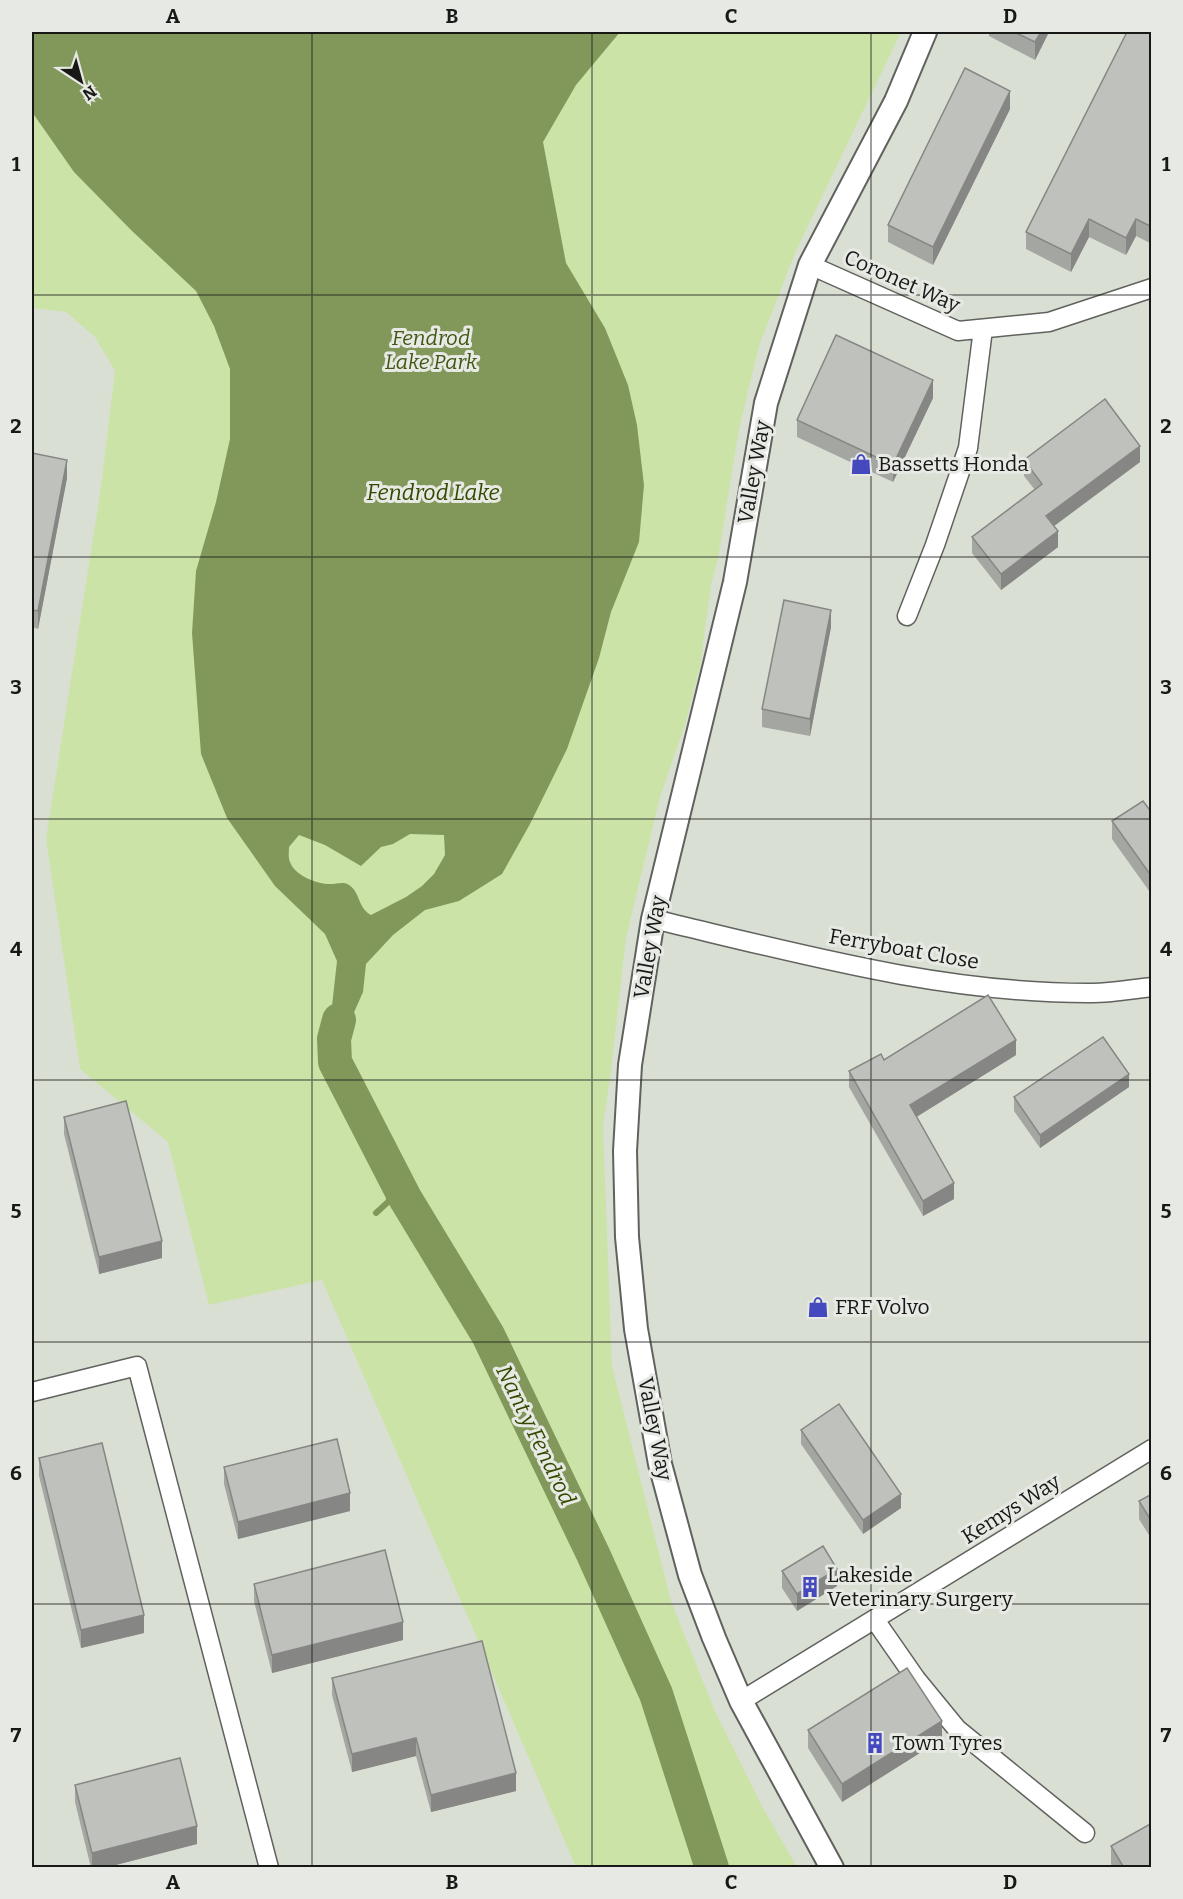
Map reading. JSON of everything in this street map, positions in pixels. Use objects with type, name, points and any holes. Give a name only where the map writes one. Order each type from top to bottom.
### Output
[{"type":"street","name":"Valley Way","points":[[832,1868],[741,1701],[690,1575],[650,1415],[636,1329],[627,1237],[625,1151],[630,1065],[652,919],[735,582],[766,403],[810,265],[896,101],[925,32]]},
{"type":"street","name":"Coronet Way","points":[[810,265],[958,331],[1049,322],[1152,288]]},
{"type":"street","points":[[907,616],[968,448],[983,329]]},
{"type":"street","name":"Ferryboat Close","points":[[652,919],[875,971],[962,983],[1033,991],[1095,994],[1152,987]]},
{"type":"street","points":[[32,1392],[137,1366],[269,1868]]},
{"type":"street","name":"Kemys Way","points":[[741,1701],[1152,1449]]},
{"type":"street","points":[[875,1620],[916,1679],[957,1729],[1085,1833]]},
{"type":"shaded area","points":[[620,32],[1151,32],[1151,1867],[32,1867],[32,112]]},
{"type":"green space","name":"Fendrod Lake Park","points":[[32,32],[901,32],[795,253],[759,346],[739,429],[718,559],[711,585],[700,666],[685,725],[660,797],[626,938],[603,1125],[612,1366],[671,1601],[714,1709],[764,1810],[797,1867],[576,1867],[322,1280],[209,1305],[168,1142],[80,1069],[46,839],[101,487],[115,371],[95,337],[66,312],[32,308]]},
{"type":"water","name":"Fendrod Lake","points":[[32,32],[620,32],[576,85],[543,142],[566,263],[605,328],[628,385],[637,425],[644,485],[639,542],[611,612],[599,658],[567,749],[502,874],[459,901],[425,910],[393,935],[366,964],[363,992],[352,1017],[339,1020],[331,1015],[337,961],[325,934],[275,886],[227,818],[201,754],[192,633],[196,571],[216,502],[230,439],[230,369],[214,326],[196,291],[74,172],[32,112]],"holes":[[[410,834],[444,835],[445,855],[434,874],[406,897],[371,915],[363,908],[356,892],[349,885],[313,881],[301,875],[289,859],[289,847],[299,835],[325,845],[361,866],[381,847],[393,844]]]},
{"type":"building","points":[[1014,32],[1041,32],[1035,42]]},
{"type":"building","points":[[1127,32],[1152,32],[1152,227],[1136,219],[1126,238],[1089,219],[1071,254],[1026,232]]},
{"type":"building","points":[[965,68],[1010,91],[933,247],[888,225]]},
{"type":"building","points":[[836,335],[933,380],[893,465],[797,420]]},
{"type":"building","points":[[1105,399],[1140,446],[1046,516],[1058,531],[1001,574],[972,537],[1042,484],[1024,460]]},
{"type":"building","points":[[32,453],[67,460],[38,611],[32,610]]},
{"type":"building","points":[[784,600],[831,610],[810,719],[762,709]]},
{"type":"building","points":[[1143,801],[1152,813],[1152,877],[1112,821]]},
{"type":"building","points":[[988,995],[1016,1040],[910,1105],[954,1183],[923,1201],[849,1071],[881,1054],[884,1060]]},
{"type":"building","points":[[1103,1037],[1129,1074],[1040,1135],[1014,1097]]},
{"type":"building","points":[[126,1101],[162,1241],[99,1257],[64,1117]]},
{"type":"building","points":[[839,1404],[901,1494],[863,1520],[801,1430]]},
{"type":"building","points":[[337,1439],[350,1493],[238,1522],[224,1467]]},
{"type":"building","points":[[102,1443],[144,1615],[81,1630],[39,1458]]},
{"type":"building","points":[[1152,1494],[1152,1522],[1139,1501]]},
{"type":"building","points":[[823,1546],[837,1569],[797,1594],[782,1571]]},
{"type":"building","points":[[385,1550],[403,1622],[272,1655],[254,1584]]},
{"type":"building","points":[[482,1641],[516,1773],[431,1795],[416,1738],[352,1754],[332,1678]]},
{"type":"building","name":"Town Tyres","points":[[907,1668],[942,1721],[842,1784],[808,1730]]},
{"type":"building","points":[[180,1758],[197,1826],[92,1853],[75,1785]]},
{"type":"building","points":[[1152,1823],[1152,1868],[1124,1868],[1111,1846]]},
{"type":"waterway","name":"Nant y Fendrod","points":[[339,1020],[334,1039],[335,1062],[405,1198],[488,1335],[593,1554],[656,1694],[712,1868]]},
{"type":"waterway","points":[[376,1213],[388,1202],[396,1180]]},
{"type":"place","name":"Bassetts Honda","points":[[861,464]]},
{"type":"place","name":"FRF Volvo","points":[[818,1307]]},
{"type":"place","name":"Lakeside Veterinary Surgery","points":[[810,1587]]},
{"type":"place","name":"Town Tyres","points":[[875,1743]]}]
